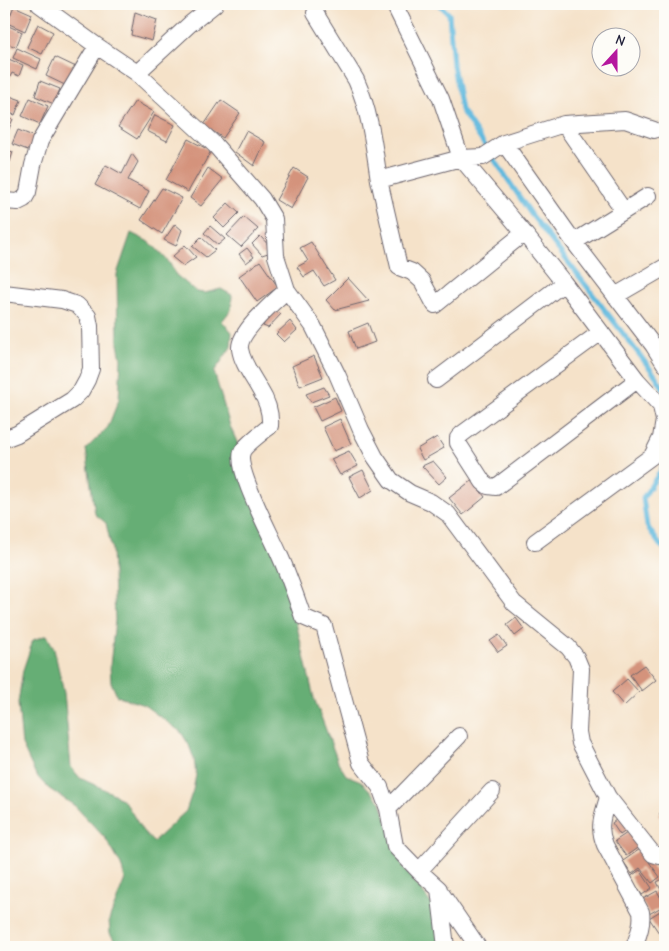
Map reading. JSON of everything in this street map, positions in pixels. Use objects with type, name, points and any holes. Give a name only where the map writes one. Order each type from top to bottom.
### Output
[{"type":"street","points":[[40,4],[137,73],[215,145],[262,199],[274,218],[276,256],[287,290],[312,326],[337,374],[375,457],[391,480],[410,492],[432,502],[448,514],[514,603],[576,656],[581,669],[578,732],[580,743],[608,797],[653,854],[660,856],[665,853]]},
{"type":"street","points":[[137,73],[190,24],[215,4]]},
{"type":"street","points":[[394,4],[441,99],[461,158],[564,283],[637,380],[661,406],[664,420],[661,438],[652,456],[535,542]]},
{"type":"street","points":[[316,13],[361,89],[399,267],[412,272],[422,281],[435,305],[524,233]]},
{"type":"street","points":[[4,201],[18,202],[24,199],[28,192],[40,141],[97,46]]},
{"type":"street","points":[[379,180],[461,158],[483,157],[501,144],[564,124],[625,120],[654,130]]},
{"type":"street","points":[[564,124],[624,211]]},
{"type":"street","points":[[501,144],[614,296],[659,342],[665,364]]},
{"type":"street","points":[[574,242],[648,196]]},
{"type":"street","points":[[614,296],[665,267]]},
{"type":"street","points":[[436,380],[564,283]]},
{"type":"street","points":[[287,290],[245,332],[240,347],[243,359],[263,395],[271,416],[270,426],[242,451],[240,461],[246,483],[281,558],[304,617],[324,626],[361,763],[380,786],[388,810],[395,846],[439,889],[478,947]]},
{"type":"street","points":[[4,294],[62,300],[77,305],[88,316],[91,360],[91,369],[87,380],[81,391],[72,400],[17,434],[4,439]]},
{"type":"street","points":[[601,332],[458,438],[458,443],[483,482],[488,486],[496,487],[637,380]]},
{"type":"street","points":[[388,810],[459,736]]},
{"type":"street","points":[[419,871],[492,791]]},
{"type":"street","points":[[608,797],[600,826],[601,835],[641,912],[642,919],[634,947]]},
{"type":"street","points":[[439,889],[446,947]]},
{"type":"green space","points":[[131,233],[151,243],[169,262],[176,275],[197,292],[205,293],[221,289],[232,295],[231,310],[222,321],[232,332],[231,347],[214,372],[230,426],[243,456],[282,564],[314,698],[338,762],[346,775],[361,781],[381,802],[397,855],[405,869],[448,926],[450,947],[118,946],[110,933],[109,920],[125,879],[121,865],[106,839],[75,806],[48,788],[36,775],[22,745],[18,703],[23,670],[33,640],[47,635],[54,649],[64,693],[71,767],[80,778],[114,794],[126,803],[142,830],[153,842],[186,811],[193,790],[196,775],[194,759],[189,745],[181,732],[144,705],[117,696],[111,682],[110,666],[115,620],[112,550],[106,523],[95,514],[86,449],[108,427],[119,399],[121,359],[118,344],[117,274]]},
{"type":"building","points":[[14,6],[32,14],[25,31],[7,23]]},
{"type":"building","points":[[135,12],[157,20],[152,41],[131,35]]},
{"type":"building","points":[[4,24],[22,32],[16,47],[4,42]]},
{"type":"building","points":[[38,24],[53,32],[42,54],[27,47]]},
{"type":"building","points":[[17,48],[41,59],[37,69],[13,58]]},
{"type":"building","points":[[55,57],[76,67],[67,86],[46,76]]},
{"type":"building","points":[[6,58],[23,65],[19,76],[12,73],[5,87],[4,62]]},
{"type":"building","points":[[40,81],[60,89],[54,104],[35,96]]},
{"type":"building","points":[[4,94],[21,100],[15,115],[4,111]]},
{"type":"building","points":[[30,98],[48,106],[40,124],[22,116]]},
{"type":"building","points":[[221,100],[240,113],[223,138],[204,125]]},
{"type":"building","points":[[135,101],[154,112],[137,139],[118,127]]},
{"type":"building","points":[[4,115],[13,119],[4,141]]},
{"type":"building","points":[[155,115],[175,125],[167,141],[147,131]]},
{"type":"building","points":[[18,130],[38,138],[33,152],[12,144]]},
{"type":"building","points":[[246,131],[265,142],[254,166],[235,152]]},
{"type":"building","points":[[188,139],[211,151],[188,192],[166,180]]},
{"type":"building","points":[[4,149],[13,152],[10,162],[4,159]]},
{"type":"building","points":[[132,154],[138,162],[128,180],[149,191],[140,209],[95,185],[106,165],[122,174]]},
{"type":"building","points":[[208,168],[223,179],[201,206],[190,198]]},
{"type":"building","points":[[294,168],[308,177],[291,209],[276,200]]},
{"type":"building","points":[[162,188],[182,198],[162,234],[141,220]]},
{"type":"building","points":[[228,203],[239,213],[224,228],[214,218]]},
{"type":"building","points":[[244,217],[258,229],[241,247],[227,235]]},
{"type":"building","points":[[175,224],[182,230],[176,246],[164,240]]},
{"type":"building","points":[[210,226],[225,239],[218,245],[204,233]]},
{"type":"building","points":[[260,236],[274,251],[262,255],[252,244]]},
{"type":"building","points":[[201,237],[215,250],[206,257],[192,246]]},
{"type":"building","points":[[311,242],[335,280],[324,286],[314,271],[304,277],[297,267],[308,261],[300,248]]},
{"type":"building","points":[[185,245],[196,257],[183,266],[172,257]]},
{"type":"building","points":[[247,248],[254,257],[246,263],[239,254]]},
{"type":"building","points":[[260,261],[278,287],[257,302],[239,276]]},
{"type":"building","points":[[348,278],[369,301],[335,310],[326,300]]},
{"type":"building","points":[[273,309],[281,314],[268,328],[263,326]]},
{"type":"building","points":[[290,321],[297,330],[284,342],[276,334]]},
{"type":"building","points":[[368,323],[375,342],[356,349],[349,331]]},
{"type":"building","points":[[314,356],[323,377],[300,386],[292,366]]},
{"type":"building","points":[[324,387],[329,395],[311,402],[306,394]]},
{"type":"building","points":[[335,397],[341,411],[320,421],[313,407]]},
{"type":"building","points":[[340,419],[351,444],[334,451],[323,427]]},
{"type":"building","points":[[437,437],[444,448],[423,460],[417,449]]},
{"type":"building","points":[[349,451],[358,466],[340,475],[331,459]]},
{"type":"building","points":[[433,461],[447,477],[439,484],[422,466]]},
{"type":"building","points":[[363,470],[373,490],[360,498],[349,477]]},
{"type":"building","points":[[472,480],[485,497],[463,515],[449,498]]},
{"type":"building","points":[[516,618],[524,629],[515,636],[507,625]]},
{"type":"building","points":[[499,635],[507,646],[498,652],[490,641]]},
{"type":"building","points":[[644,665],[656,680],[642,691],[630,675]]},
{"type":"building","points":[[627,679],[639,692],[624,706],[612,692]]},
{"type":"building","points":[[665,809],[665,822],[659,814]]},
{"type":"building","points":[[621,816],[630,828],[620,835],[612,823]]},
{"type":"building","points":[[630,831],[640,846],[626,856],[615,841]]},
{"type":"building","points":[[643,847],[652,860],[649,862],[660,877],[652,883],[640,868],[632,874],[623,861]]},
{"type":"building","points":[[640,870],[652,888],[642,895],[630,877]]},
{"type":"building","points":[[665,878],[665,898],[657,882]]},
{"type":"building","points":[[657,891],[665,905],[649,914],[641,900]]},
{"type":"building","points":[[665,908],[665,937],[663,939],[649,918]]},
{"type":"waterway","points":[[439,4],[449,14],[453,65],[461,110],[531,214],[655,375],[665,391]]},
{"type":"waterway","points":[[665,464],[643,498],[647,526],[665,549]]}]
